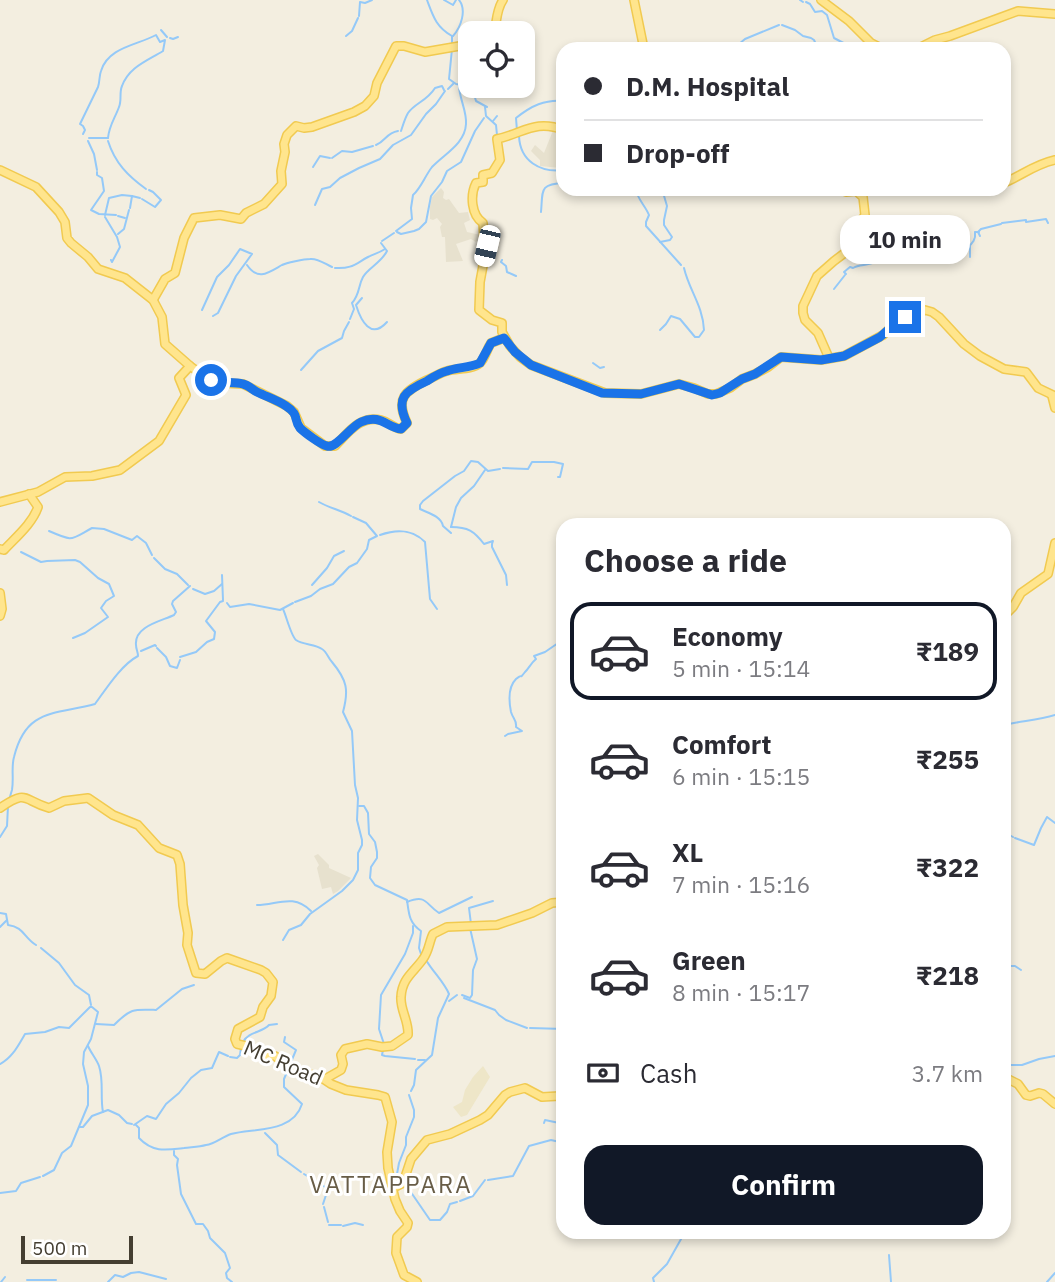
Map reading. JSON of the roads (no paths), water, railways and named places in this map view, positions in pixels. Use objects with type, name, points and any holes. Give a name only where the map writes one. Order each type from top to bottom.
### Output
[{"type":"main road","points":[[497,21],[498,8],[503,0]]},
{"type":"main road","points":[[634,0],[643,42]]},
{"type":"main road","points":[[821,0],[849,21],[870,42]]},
{"type":"main road","points":[[931,42],[1018,12],[1055,14]]},
{"type":"main road","points":[[153,300],[165,279],[175,273],[192,219],[214,215],[241,219],[246,213],[264,204],[282,184],[284,144],[296,126],[309,128],[365,106],[375,95],[377,83],[396,46],[427,51],[458,46]]},
{"type":"main road","points":[[556,126],[543,125],[497,139],[500,159],[492,173],[483,175],[483,183],[475,184],[472,198],[477,218],[484,225],[484,239],[488,244],[480,282],[480,310],[492,320],[502,323],[504,338],[515,352],[531,365],[605,393],[641,394],[679,384],[716,394],[768,367],[781,357],[821,360],[844,356],[886,332],[899,320],[918,312],[929,311],[939,317],[971,350],[1004,369],[1027,372],[1038,388],[1054,396],[1055,408]]},
{"type":"main road","points":[[1011,180],[1034,166],[1055,160]]},
{"type":"main road","points":[[0,170],[36,187],[59,212],[65,222],[67,238],[96,267],[102,272],[125,278],[153,300],[162,317],[165,344],[190,366],[215,382],[243,384],[287,406],[295,412],[301,428],[328,446],[335,446],[347,432],[363,421],[375,419],[401,429],[407,423],[401,406],[407,392],[440,373],[480,363],[491,343],[504,338]]},
{"type":"main road","points":[[829,358],[818,333],[805,320],[803,306],[817,276],[850,249],[849,238],[863,220],[865,211],[862,196]]},
{"type":"main road","points":[[0,502],[46,488],[65,477],[92,476],[120,470],[159,441],[185,396],[179,378],[190,366]]},
{"type":"main road","points":[[0,549],[4,550],[37,511],[38,507],[29,494]]},
{"type":"main road","points":[[1011,609],[1021,593],[1048,574],[1055,543]]},
{"type":"main road","points":[[0,593],[0,616]]},
{"type":"main road","name":"MC Road","points":[[6,804],[23,797],[49,808],[62,801],[88,798],[113,815],[138,825],[159,848],[177,855],[188,933],[187,945],[194,971],[197,974],[205,974],[222,960],[230,959],[261,970],[273,982],[271,996],[260,1017],[238,1029],[236,1042],[261,1055],[275,1056],[310,1076],[318,1076],[346,1090],[385,1097],[392,1122],[387,1152],[393,1186]]},
{"type":"main road","points":[[325,1079],[341,1070],[341,1055],[345,1049],[367,1044],[392,1046],[408,1035],[407,1020],[401,1004],[402,991],[409,975],[424,958],[432,935],[439,929],[498,925],[556,903]]},
{"type":"main road","points":[[1011,1080],[1018,1084],[1026,1095],[1043,1094],[1055,1104]]},
{"type":"main road","points":[[417,1282],[404,1275],[398,1261],[396,1239],[408,1223],[392,1191],[393,1186],[403,1182],[411,1159],[427,1140],[450,1134],[480,1120],[510,1092],[526,1088],[542,1097],[556,1096]]},
{"type":"waterway","points":[[359,16],[360,2],[372,0]]},
{"type":"waterway","points":[[427,0],[439,25],[452,36],[452,44]]},
{"type":"waterway","points":[[444,0],[453,5],[456,0]]},
{"type":"waterway","points":[[453,36],[462,18],[463,9],[459,0]]},
{"type":"waterway","points":[[806,2],[815,12],[822,11],[827,15],[834,38],[842,42]]},
{"type":"waterway","points":[[346,36],[352,31],[358,18]]},
{"type":"waterway","points":[[741,42],[779,25]]},
{"type":"waterway","points":[[782,25],[815,42]]},
{"type":"waterway","points":[[161,30],[167,37]]},
{"type":"waterway","points":[[83,134],[85,130],[80,124],[98,87],[105,63],[124,48],[156,35],[160,42],[165,40],[163,51],[139,65],[125,79],[120,104],[108,138]]},
{"type":"waterway","points":[[170,38],[178,37]]},
{"type":"waterway","points":[[452,49],[449,79],[456,84],[472,87],[476,101],[487,107]]},
{"type":"waterway","points":[[448,89],[454,83]]},
{"type":"waterway","points":[[401,131],[411,110],[435,88],[442,86],[444,90]]},
{"type":"waterway","points":[[315,205],[322,189],[380,159],[393,145],[411,135],[445,91]]},
{"type":"waterway","points":[[396,231],[412,219],[413,195],[430,170],[458,143],[465,131],[466,119],[461,98]]},
{"type":"waterway","points":[[517,131],[516,118],[538,104],[556,101]]},
{"type":"waterway","points":[[485,107],[486,116],[496,125],[497,135]]},
{"type":"waterway","points":[[493,121],[497,116]]},
{"type":"waterway","points":[[397,232],[401,234],[414,231],[426,222],[431,196],[447,171],[461,162],[484,118]]},
{"type":"waterway","points":[[376,145],[398,131]]},
{"type":"waterway","points":[[519,136],[527,159],[539,167],[556,170]]},
{"type":"waterway","points":[[89,138],[108,138]]},
{"type":"waterway","points":[[88,141],[97,170]]},
{"type":"waterway","points":[[108,141],[123,168],[146,189]]},
{"type":"waterway","points":[[332,158],[342,151],[352,152],[373,146]]},
{"type":"waterway","points":[[313,167],[320,156],[330,158]]},
{"type":"waterway","points":[[97,172],[102,178],[104,191],[91,210],[99,214],[116,215]]},
{"type":"waterway","points":[[541,212],[544,190],[556,184]]},
{"type":"waterway","points":[[142,199],[155,207],[161,200],[149,190]]},
{"type":"waterway","points":[[130,208],[132,196],[140,198]]},
{"type":"waterway","points":[[105,215],[109,198],[132,196]]},
{"type":"waterway","points":[[638,196],[649,215],[646,226],[681,265]]},
{"type":"waterway","points":[[660,242],[672,237],[664,225],[667,206],[664,196]]},
{"type":"waterway","points":[[118,234],[124,229],[129,210]]},
{"type":"waterway","points":[[118,216],[125,218]]},
{"type":"waterway","points":[[105,217],[120,247],[112,262],[111,260]]},
{"type":"waterway","points":[[1002,223],[1046,219],[1048,223]]},
{"type":"waterway","points":[[980,236],[978,232],[981,229],[1001,224]]},
{"type":"waterway","points":[[917,243],[924,239],[924,235],[947,234],[947,237],[962,242],[967,248],[974,241],[975,232],[979,232]]},
{"type":"waterway","points":[[382,241],[394,233]]},
{"type":"waterway","points":[[350,319],[354,309],[352,303],[363,277],[387,251],[381,243]]},
{"type":"waterway","points":[[877,261],[883,258],[889,260],[898,253],[914,248],[916,244]]},
{"type":"waterway","points":[[970,246],[970,257]]},
{"type":"waterway","points":[[202,310],[217,277],[240,249],[252,254],[236,276],[218,313],[213,316]]},
{"type":"waterway","points":[[335,268],[353,266],[385,249]]},
{"type":"waterway","points":[[247,265],[259,274],[307,259],[316,259],[332,267]]},
{"type":"waterway","points":[[502,260],[507,272],[516,276]]},
{"type":"waterway","points":[[846,274],[844,272],[850,267],[875,262]]},
{"type":"waterway","points":[[660,330],[671,316],[680,319],[695,337],[699,337],[704,330],[701,313],[684,268]]},
{"type":"waterway","points":[[834,289],[845,275]]},
{"type":"waterway","points":[[362,298],[356,305],[367,326],[376,329],[387,322]]},
{"type":"waterway","points":[[301,370],[318,351],[342,338],[349,322]]},
{"type":"waterway","points":[[593,363],[600,368],[604,367]]},
{"type":"waterway","points":[[451,533],[437,517],[420,509],[423,501],[464,471],[471,461],[478,462],[488,471],[500,469]]},
{"type":"waterway","points":[[503,468],[528,469],[532,462],[554,462],[563,464],[558,477]]},
{"type":"waterway","points":[[451,527],[461,498],[485,470]]},
{"type":"waterway","points":[[319,502],[351,516]]},
{"type":"waterway","points":[[295,602],[333,584],[349,567],[357,563],[367,549],[369,540],[377,536],[366,523],[353,517]]},
{"type":"waterway","points":[[451,527],[470,531],[484,544],[493,541],[492,547],[506,575],[507,585]]},
{"type":"waterway","points":[[49,531],[68,538],[92,528],[104,529],[132,540],[137,536],[146,543],[152,555]]},
{"type":"waterway","points":[[380,535],[404,531],[425,542],[430,599],[437,609]]},
{"type":"waterway","points":[[312,585],[334,556],[344,551]]},
{"type":"waterway","points":[[21,552],[41,562],[75,560],[109,584],[114,596],[101,608],[108,617],[73,638]]},
{"type":"waterway","points":[[154,558],[188,585]]},
{"type":"waterway","points":[[222,575],[223,600]]},
{"type":"waterway","points":[[193,589],[205,594],[222,584]]},
{"type":"waterway","points":[[9,800],[13,786],[14,757],[26,730],[44,716],[95,704],[120,671],[138,656],[136,645],[139,633],[174,615],[176,612],[173,601],[190,586]]},
{"type":"waterway","points":[[180,657],[196,652],[214,639],[215,632],[206,621],[223,601]]},
{"type":"waterway","points":[[227,603],[230,607],[249,604],[280,610],[293,603]]},
{"type":"waterway","points":[[283,609],[296,640],[324,650],[344,680],[346,697],[343,712],[352,731],[358,798],[357,820],[362,845],[358,853],[358,870],[353,880],[310,914],[301,925],[289,930],[283,940]]},
{"type":"waterway","points":[[505,736],[522,731],[516,727],[511,712],[510,695],[513,682],[522,676],[536,659],[534,656],[556,644]]},
{"type":"waterway","points":[[141,651],[156,646]]},
{"type":"waterway","points":[[157,648],[170,666],[177,668],[180,660]]},
{"type":"waterway","points":[[1011,724],[1055,715]]},
{"type":"waterway","points":[[0,837],[7,826],[8,806]]},
{"type":"waterway","points":[[359,806],[364,806],[368,813],[369,834],[375,842],[377,852],[370,878],[375,885],[407,900],[412,921],[421,931],[419,948],[422,957]]},
{"type":"waterway","points":[[1015,838],[1034,845],[1047,817],[1055,823]]},
{"type":"waterway","points":[[407,902],[418,899],[425,901],[439,913],[472,897]]},
{"type":"waterway","points":[[257,905],[291,901],[298,902],[311,911]]},
{"type":"waterway","points":[[471,924],[469,908],[493,901]]},
{"type":"waterway","points":[[0,913],[6,914],[8,925],[21,930],[36,945]]},
{"type":"waterway","points":[[0,927],[7,920]]},
{"type":"waterway","points":[[384,1044],[379,1029],[381,995],[405,954],[413,926]]},
{"type":"waterway","points":[[462,995],[470,998],[472,995],[473,970],[477,959],[470,928]]},
{"type":"waterway","points":[[41,948],[59,963],[75,985],[89,995],[91,1005]]},
{"type":"waterway","points":[[411,1091],[416,1070],[432,1055],[438,1018],[449,994],[426,960]]},
{"type":"waterway","points":[[1011,966],[1021,970]]},
{"type":"waterway","points":[[96,1024],[114,1025],[133,1011],[156,1010],[182,989],[194,985]]},
{"type":"waterway","points":[[449,1001],[457,995]]},
{"type":"waterway","points":[[464,998],[495,1010],[506,1020],[527,1028]]},
{"type":"waterway","points":[[0,1064],[11,1055],[25,1034],[59,1027],[69,1028],[90,1007],[98,1012],[91,1039],[84,1052],[88,1105],[71,1146],[62,1153],[54,1170],[43,1176]]},
{"type":"waterway","points":[[243,1042],[252,1034],[277,1024]]},
{"type":"waterway","points":[[530,1028],[556,1029]]},
{"type":"waterway","points":[[285,1037],[284,1042],[296,1050],[291,1062]]},
{"type":"waterway","points":[[88,1046],[100,1072],[103,1112]]},
{"type":"waterway","points":[[230,1057],[237,1058],[241,1048]]},
{"type":"waterway","points":[[383,1050],[382,1055],[385,1056],[415,1059]]},
{"type":"waterway","points":[[134,1125],[147,1116],[156,1119],[166,1104],[191,1078],[201,1070],[212,1068],[219,1052],[228,1056]]},
{"type":"waterway","points":[[1011,1065],[1022,1065],[1055,1056]]},
{"type":"waterway","points":[[418,1060],[425,1060]]},
{"type":"waterway","points":[[136,1125],[139,1128],[139,1138],[144,1143],[166,1150],[203,1146],[231,1134],[282,1125],[297,1113],[302,1104],[284,1087],[289,1067]]},
{"type":"waterway","points":[[402,1180],[397,1174],[399,1163],[414,1117],[409,1095]]},
{"type":"waterway","points":[[79,1127],[83,1127],[92,1116],[108,1110],[132,1124]]},
{"type":"waterway","points":[[544,1123],[545,1120],[556,1122]]},
{"type":"waterway","points":[[265,1133],[277,1145],[278,1155],[301,1172]]},
{"type":"waterway","points":[[488,1180],[513,1176],[529,1146],[556,1141]]},
{"type":"waterway","points":[[174,1151],[178,1159],[181,1194],[196,1224],[203,1224],[210,1238],[225,1253],[230,1268],[226,1273],[227,1278],[232,1282]]},
{"type":"waterway","points":[[304,1174],[325,1187],[323,1204]]},
{"type":"waterway","points":[[0,1193],[16,1191],[21,1183],[40,1177]]},
{"type":"waterway","points":[[460,1201],[473,1196],[485,1180]]},
{"type":"waterway","points":[[406,1185],[430,1220],[440,1220],[450,1204],[457,1202]]},
{"type":"waterway","points":[[324,1207],[328,1222]]},
{"type":"waterway","points":[[343,1226],[355,1223],[363,1225]]},
{"type":"waterway","points":[[329,1225],[341,1225]]},
{"type":"waterway","points":[[654,1282],[653,1278],[667,1264],[681,1239]]},
{"type":"waterway","points":[[889,1255],[891,1282]]},
{"type":"waterway","points":[[108,1282],[115,1275],[123,1277],[139,1272],[166,1279]]},
{"type":"waterway","points":[[1047,1282],[1055,1273]]},
{"type":"waterway","points":[[1,1282],[5,1277]]},
{"type":"waterway","points":[[27,1280],[56,1280]]},
{"type":"district","name":"VATTAPPARA","points":[[391,1185]]}]
